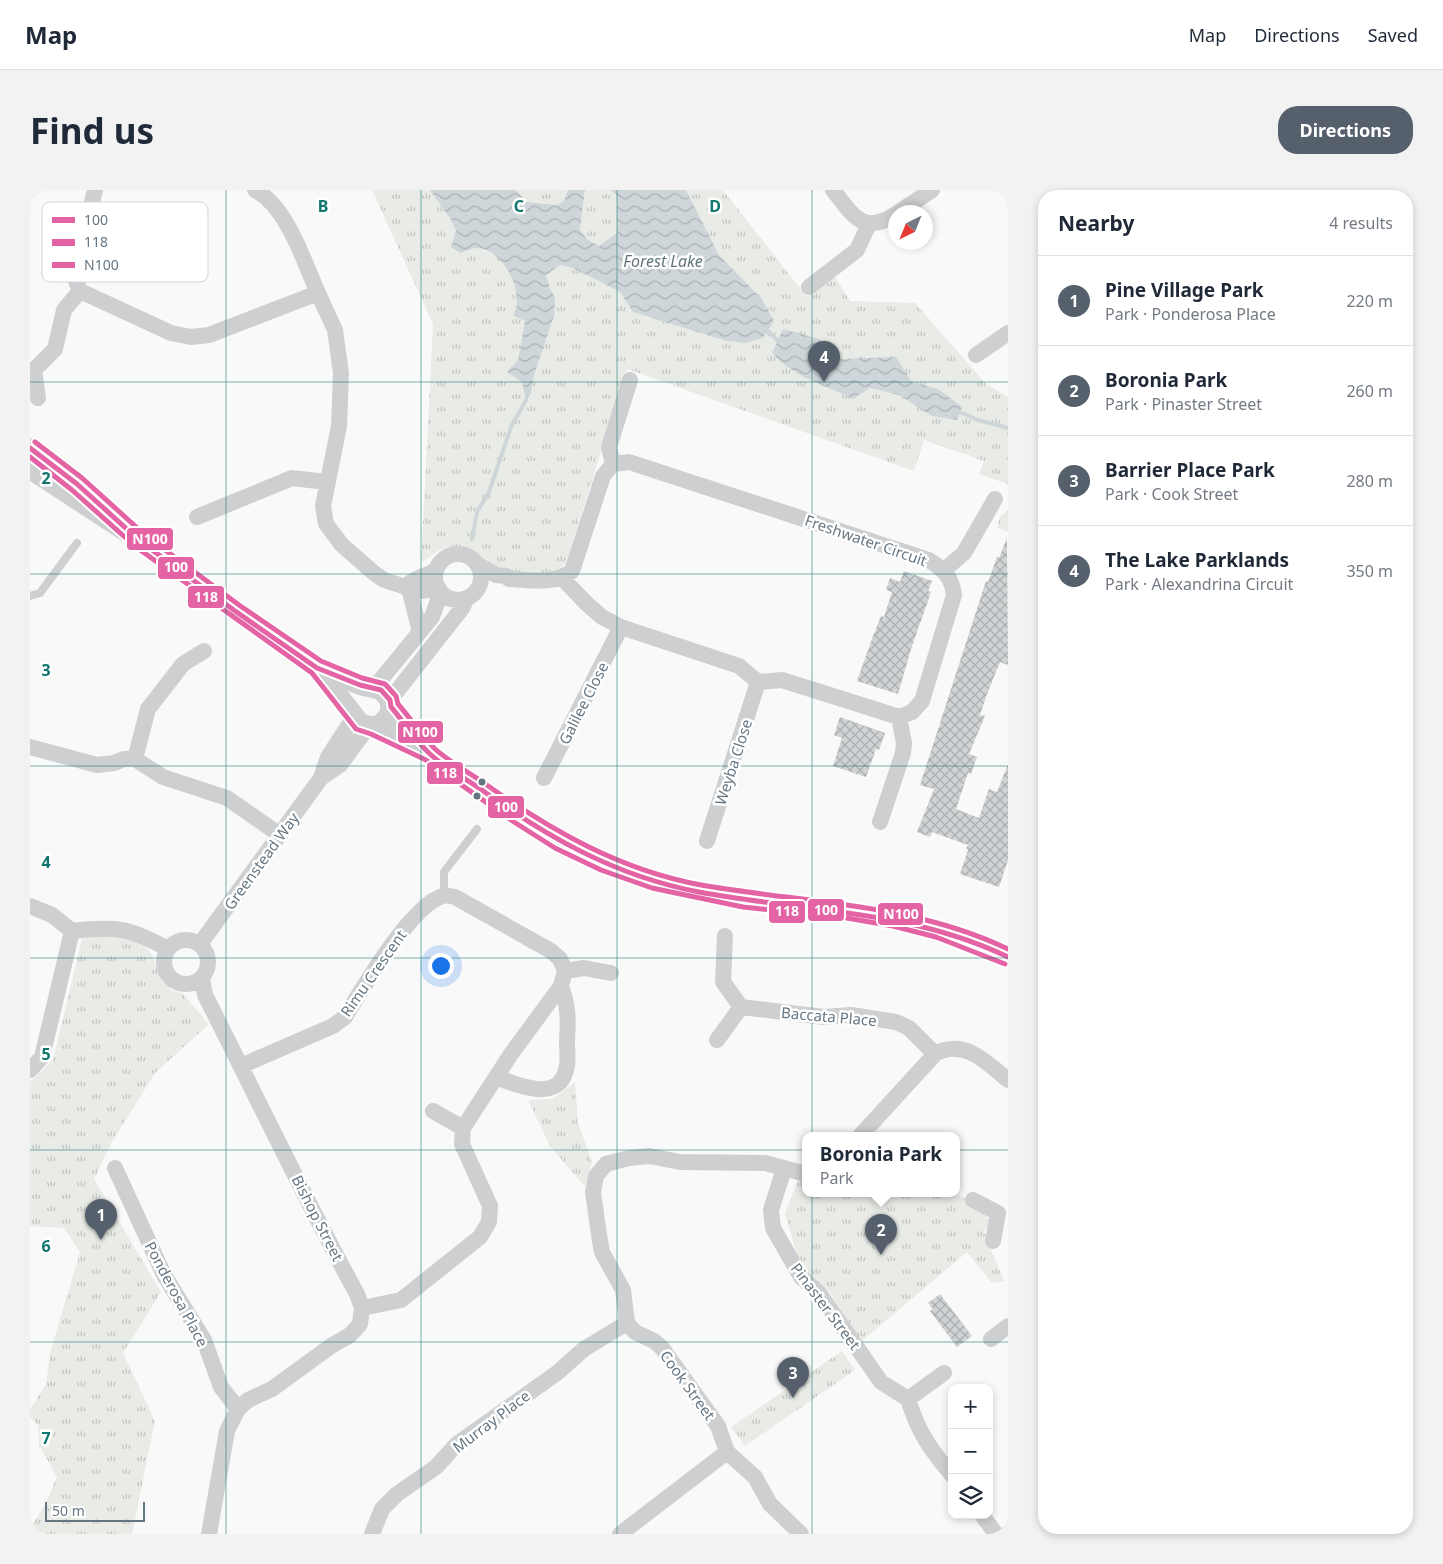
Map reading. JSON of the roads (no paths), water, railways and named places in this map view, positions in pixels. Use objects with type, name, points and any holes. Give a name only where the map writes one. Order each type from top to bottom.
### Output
[{"type":"street","points":[[255,190],[274,205],[284,219],[335,330],[340,373],[339,426],[326,482],[323,506],[326,524],[332,535],[384,580],[408,589],[440,591]]},
{"type":"street","points":[[833,190],[856,219],[869,224],[883,223],[888,220]]},
{"type":"street","points":[[910,205],[932,190]]},
{"type":"street","points":[[809,287],[857,250],[869,224]]},
{"type":"street","points":[[77,282],[80,290],[171,333],[191,337],[209,334],[318,293]]},
{"type":"street","points":[[38,398],[32,370],[55,348],[64,310],[80,290]]},
{"type":"street","points":[[976,355],[1008,333]]},
{"type":"street","points":[[420,632],[408,583],[427,577],[436,570],[443,560],[455,554],[468,556],[496,575],[506,576],[509,579],[550,581],[562,578],[572,571],[602,476],[613,464],[609,447],[630,380]]},
{"type":"street","points":[[30,448],[77,484],[140,541]]},
{"type":"street","name":"Freshwater Circuit","points":[[613,464],[629,462],[929,560],[944,570],[952,582],[954,596],[922,701],[912,712],[899,717]]},
{"type":"street","points":[[30,468],[140,541],[316,668],[362,720],[430,754],[518,816],[558,841],[604,863],[637,875],[699,892],[745,900],[842,910],[895,919],[938,930],[987,946],[1008,956]]},
{"type":"street","points":[[197,516],[292,478],[326,482]]},
{"type":"street","points":[[944,570],[964,553],[996,499]]},
{"type":"street","points":[[362,720],[355,696],[381,695],[472,595],[482,578],[478,564]]},
{"type":"street","points":[[436,570],[435,580],[440,591],[452,600],[505,583],[509,579]]},
{"type":"street","points":[[562,578],[602,617],[622,627],[739,666],[758,682],[782,680],[899,717],[904,743],[880,822]]},
{"type":"street","points":[[362,720],[386,720],[381,695],[420,632],[432,617],[440,591]]},
{"type":"street","name":"Galilee Close","points":[[544,778],[622,627]]},
{"type":"street","points":[[135,759],[148,709],[183,664],[204,651]]},
{"type":"street","points":[[316,668],[381,695],[430,754]]},
{"type":"street","name":"Weyba Close","points":[[707,841],[758,682]]},
{"type":"street","name":"Greenstead Way","points":[[200,944],[321,778],[340,765],[362,720]]},
{"type":"street","points":[[30,747],[96,765],[114,764],[124,759],[135,759],[162,777],[227,798],[280,835]]},
{"type":"street","points":[[444,896],[455,896],[551,951],[560,959],[569,1006],[566,1070],[560,1083],[547,1089],[524,1089],[496,1077]]},
{"type":"street","name":"Rimu Crescent","points":[[241,1066],[333,1026],[344,1017],[404,928],[434,900],[444,896]]},
{"type":"street","points":[[30,906],[52,915],[72,931],[106,927],[139,933],[168,949]]},
{"type":"street","points":[[30,1070],[42,1057],[72,931]]},
{"type":"street","points":[[717,1040],[741,1007],[723,982],[725,936]]},
{"type":"street","points":[[183,940],[192,940],[200,944],[208,957],[209,965],[202,979],[187,984],[172,979],[164,965],[168,949],[174,943],[183,940]]},
{"type":"street","points":[[209,1534],[227,1431],[238,1409],[248,1400],[272,1389],[331,1346],[350,1335],[360,1324],[362,1308],[401,1300],[480,1236],[489,1222],[490,1206],[462,1144],[463,1128],[563,979],[584,968],[611,973]]},
{"type":"street","name":"Bishop Street","points":[[202,979],[205,995],[289,1160],[307,1202],[357,1294],[362,1308]]},
{"type":"street","name":"Baccata Place","points":[[741,1007],[824,1017],[851,1015],[896,1022],[909,1028],[935,1054]]},
{"type":"street","points":[[864,1132],[935,1054],[946,1048],[960,1048],[977,1056],[1008,1080]]},
{"type":"street","points":[[433,1111],[463,1128]]},
{"type":"street","points":[[627,1323],[623,1290],[602,1252],[593,1192],[596,1176],[606,1164],[629,1158],[649,1156],[680,1162],[766,1163],[802,1173]]},
{"type":"street","name":"Ponderosa Place","points":[[115,1168],[164,1275],[204,1340],[221,1388],[238,1409]]},
{"type":"street","name":"Pinaster Street","points":[[784,1169],[771,1210],[773,1228],[801,1277],[819,1293],[881,1382],[908,1399]]},
{"type":"street","points":[[974,1200],[1003,1210],[993,1241]]},
{"type":"street","name":"Cook Street","points":[[627,1323],[635,1332],[654,1341],[662,1348],[718,1426],[727,1452],[755,1477],[770,1504],[801,1534]]},
{"type":"street","name":"Murray Place","points":[[372,1534],[382,1509],[397,1494],[436,1467],[457,1444],[558,1373],[584,1350],[627,1323]]},
{"type":"street","points":[[991,1339],[1008,1326]]},
{"type":"street","points":[[944,1373],[908,1399],[916,1425],[933,1452],[951,1474]]},
{"type":"street","points":[[620,1534],[727,1452]]},
{"type":"street","points":[[985,1519],[996,1534]]},
{"type":"lane","points":[[30,596],[40,593],[78,543]]},
{"type":"lane","points":[[444,896],[444,872],[477,829]]},
{"type":"water","name":"Forest Lake","points":[[430,190],[516,190],[527,202],[558,205],[564,201],[568,190],[585,190],[580,230],[588,240],[599,246],[617,233],[617,195],[610,190],[686,190],[719,255],[762,299],[774,321],[763,338],[745,343],[726,341],[633,312],[620,292],[573,268],[560,265],[546,275],[550,289],[555,297],[554,316],[534,375],[531,394],[526,400],[522,382],[507,372],[518,360],[525,321],[513,316],[517,301],[514,284],[510,275],[500,259],[485,249],[476,248],[460,253],[451,247],[456,231],[451,220]]},
{"type":"water","points":[[783,329],[819,339],[840,359],[896,357],[912,382],[938,389],[962,407],[957,420],[932,416],[899,395],[870,388],[853,399],[810,380],[780,361],[772,353]]},
{"type":"waterway","points":[[768,331],[778,341]]},
{"type":"waterway","points":[[472,539],[477,512],[489,492],[511,427],[526,400]]},
{"type":"waterway","points":[[960,412],[978,420],[1008,428]]},
{"type":"place","name":"The Lake Parklands","points":[[824,382]]},
{"type":"place","name":"Pine Village Park","points":[[101,1240]]},
{"type":"place","name":"Boronia Park","points":[[881,1255]]},
{"type":"place","name":"Barrier Place Park","points":[[793,1398]]}]
